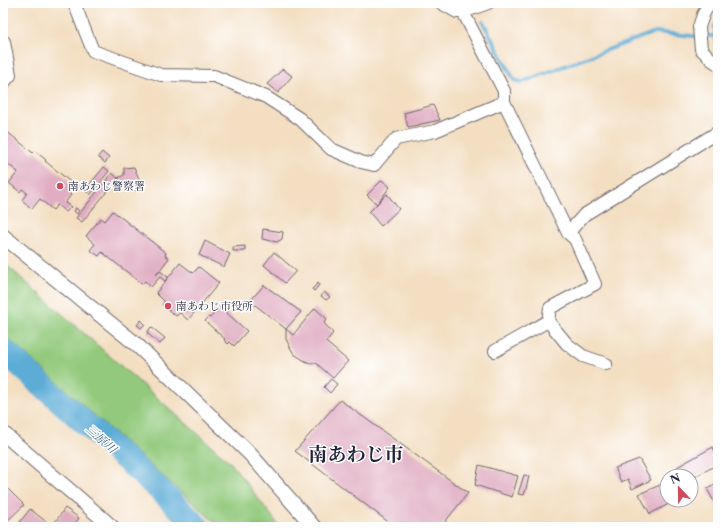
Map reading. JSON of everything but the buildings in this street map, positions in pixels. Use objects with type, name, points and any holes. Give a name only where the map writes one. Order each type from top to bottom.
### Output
[{"type":"street","points":[[74,3],[93,51],[161,75],[214,76],[266,97],[300,119],[331,149],[361,162],[374,165],[396,139],[435,131],[504,102]]},
{"type":"street","points":[[441,3],[457,12],[463,12],[488,3]]},
{"type":"street","points":[[709,3],[699,27],[701,49],[718,64]]},
{"type":"street","points":[[463,12],[504,91],[504,102],[568,233],[576,239],[595,284],[550,308],[548,321],[567,344],[583,356],[606,364]]},
{"type":"street","points":[[3,42],[5,60],[9,75],[3,82]]},
{"type":"street","points":[[568,233],[584,215],[718,132]]},
{"type":"street","points":[[3,236],[137,345],[250,454],[314,527]]},
{"type":"street","points":[[495,351],[548,321]]},
{"type":"street","points":[[3,433],[112,527]]},
{"type":"green space","points":[[3,262],[231,463],[280,527],[220,527],[3,334]]},
{"type":"water","points":[[718,18],[718,55],[713,27]]},
{"type":"waterway","points":[[483,22],[514,80],[522,82],[655,32],[692,36],[714,36]]},
{"type":"waterway","name":"三原川","points":[[3,350],[162,492],[198,527]]},
{"type":"place","name":"南あわじ警察署","points":[[60,186]]},
{"type":"place","name":"南あわじ市役所","points":[[168,306]]},
{"type":"district","name":"南あわじ市","points":[[356,454]]}]
